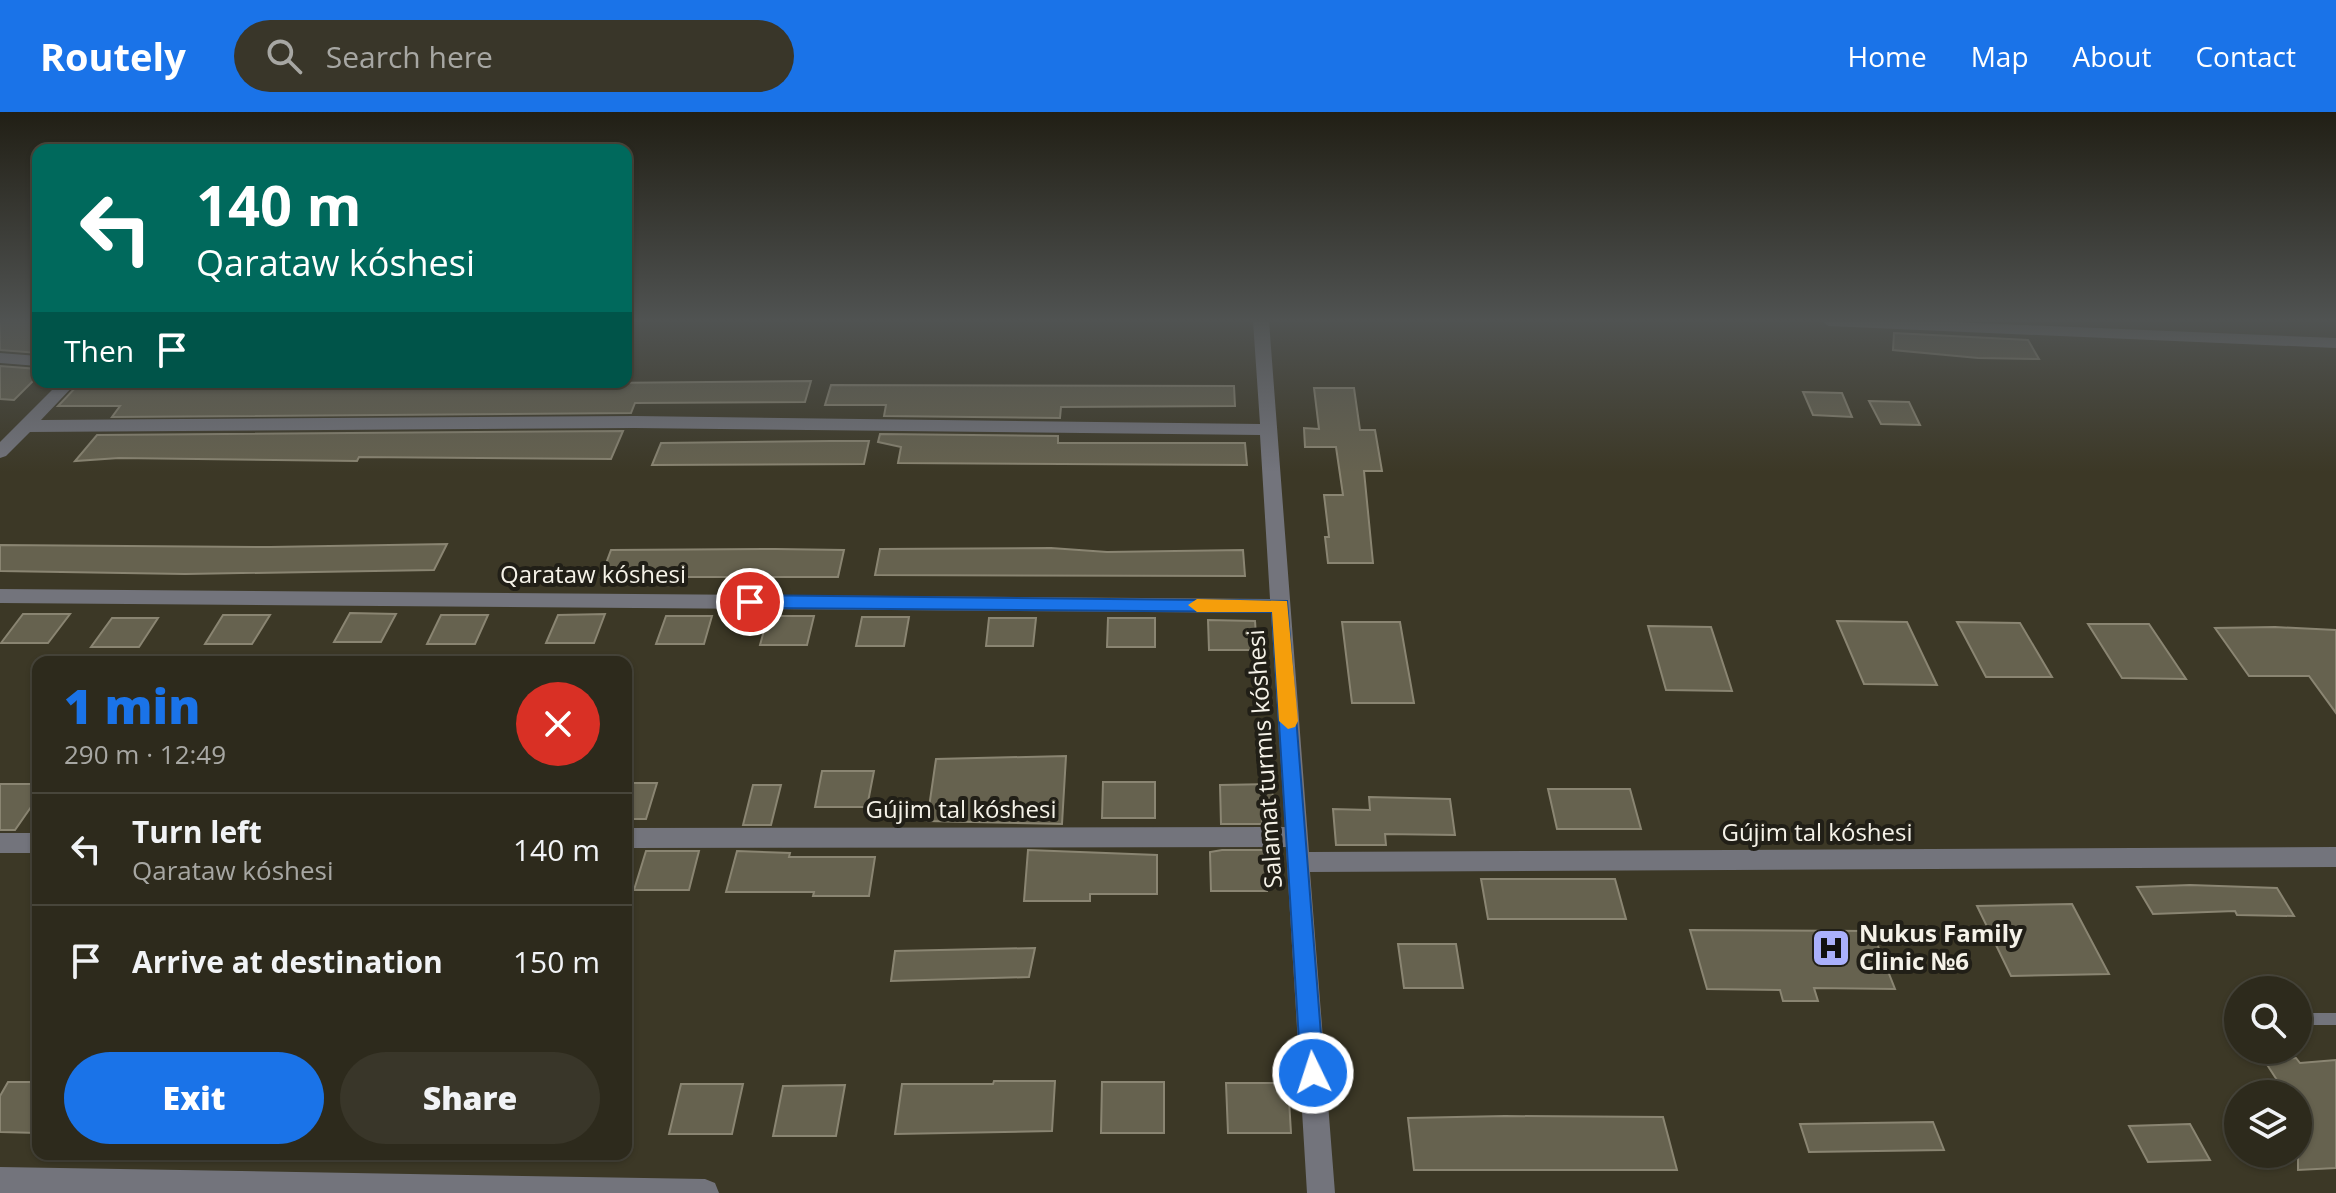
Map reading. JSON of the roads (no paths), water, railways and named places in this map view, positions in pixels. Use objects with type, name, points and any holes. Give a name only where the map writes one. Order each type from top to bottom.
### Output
[{"type":"street","name":"Salamat turmıs kóshesi","points":[[1265,371],[1321,1193]]},
{"type":"street","points":[[0,452],[63,388]]},
{"type":"street","points":[[27,426],[635,422],[1270,430]]},
{"type":"street","name":"Qarataw kóshesi","points":[[0,596],[1281,606]]},
{"type":"street","name":"Gújim tal kóshesi","points":[[632,838],[1296,837]]},
{"type":"street","points":[[0,843],[32,843]]},
{"type":"street","name":"Gújim tal kóshesi","points":[[1298,862],[2336,857]]},
{"type":"street","points":[[0,1180],[705,1193]]},
{"type":"lane","points":[[2312,1019],[2336,1019]]},
{"type":"place","name":"Nukus Family Clinic №6","points":[[1831,948]]}]
